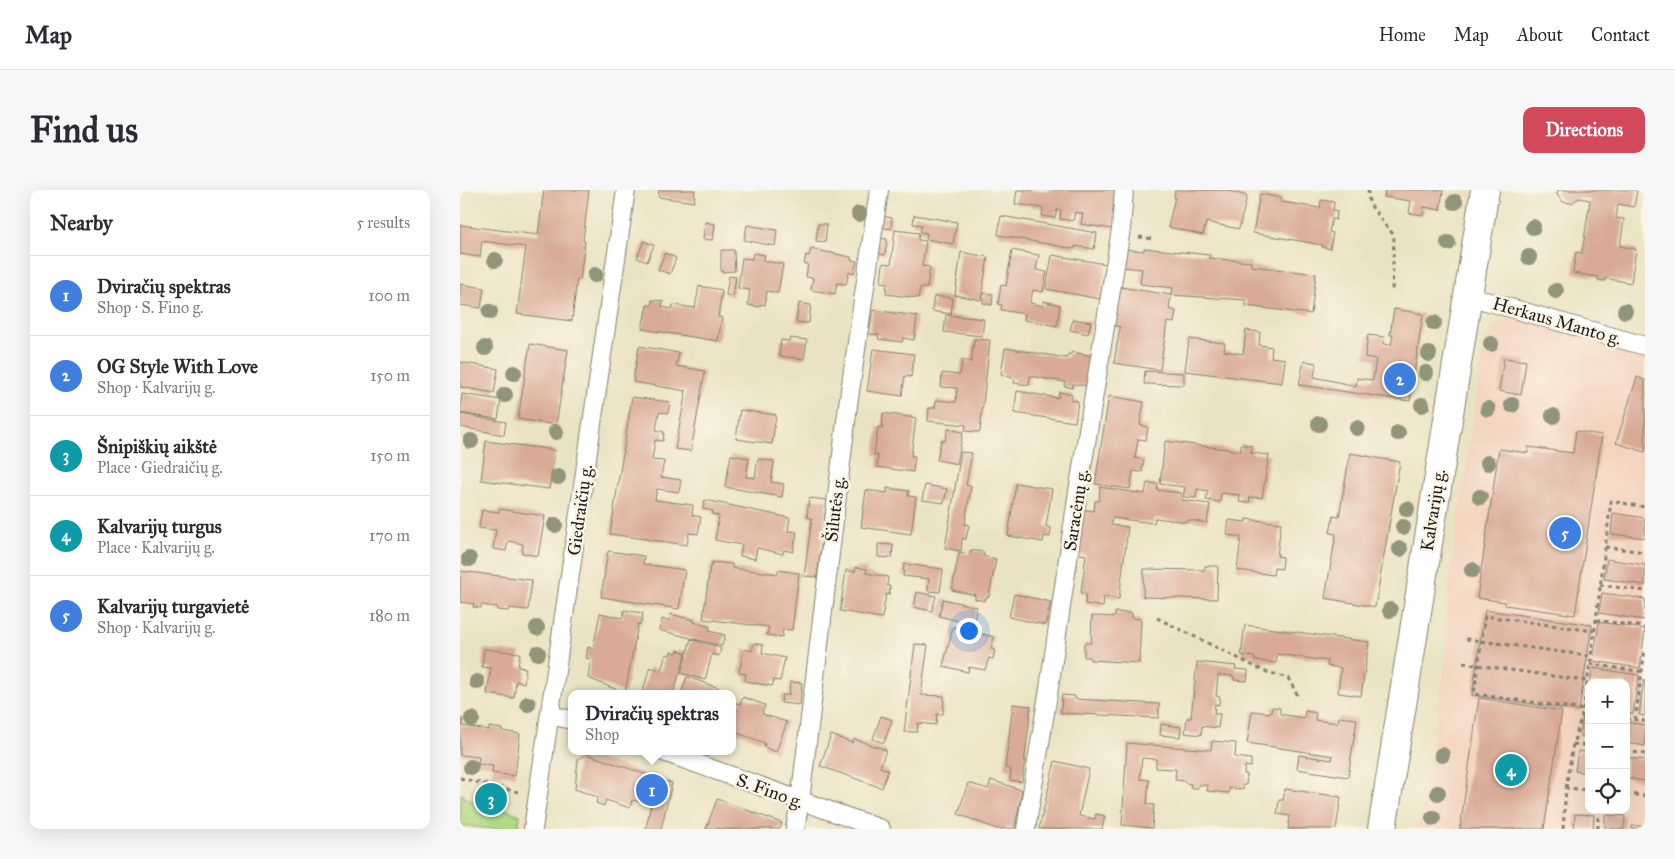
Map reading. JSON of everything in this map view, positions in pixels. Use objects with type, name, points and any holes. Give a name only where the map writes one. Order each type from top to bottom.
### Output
[{"type":"main road","name":"Kalvarijų g.","points":[[1382,829],[1485,190]]},
{"type":"street","name":"Giedraičių g.","points":[[533,829],[626,190]]},
{"type":"street","name":"Šilutės g.","points":[[795,829],[848,405],[878,190]]},
{"type":"street","name":"Saracėnų g.","points":[[1026,829],[1120,234],[1124,190]]},
{"type":"street","name":"Herkaus Manto g.","points":[[1468,296],[1645,346]]},
{"type":"street","points":[[550,715],[568,719]]},
{"type":"street","name":"S. Fino g.","points":[[672,755],[881,829]]},
{"type":"path","points":[[1368,190],[1369,203],[1394,235],[1392,292]]},
{"type":"path","points":[[1587,679],[1610,501],[1645,507]]},
{"type":"path","points":[[1605,547],[1645,552]]},
{"type":"path","points":[[1600,585],[1645,591]]},
{"type":"path","points":[[1585,712],[1580,709],[1474,694],[1485,616],[1594,631]]},
{"type":"path","points":[[1157,618],[1264,671],[1288,678],[1298,696]]},
{"type":"path","points":[[1596,620],[1645,627]]},
{"type":"path","points":[[1466,640],[1591,656]]},
{"type":"path","points":[[1635,720],[1645,650]]},
{"type":"path","points":[[1462,663],[1585,681]]},
{"type":"path","points":[[1590,664],[1643,672]]},
{"type":"path","points":[[1564,829],[1566,788],[1573,744],[1585,693]]},
{"type":"path","points":[[1630,719],[1645,721]]},
{"type":"path","points":[[1573,744],[1585,746]]},
{"type":"path","points":[[1630,752],[1645,754]]},
{"type":"path","points":[[460,778],[538,797]]},
{"type":"path","points":[[1566,788],[1585,790]]},
{"type":"path","points":[[1630,794],[1645,796]]},
{"type":"path","points":[[1598,814],[1598,829]]},
{"type":"shaded area","points":[[1509,316],[1645,352],[1645,829],[1415,829],[1421,816],[1446,656],[1445,608],[1485,339],[1496,322]]},
{"type":"green space","points":[[460,794],[464,795],[464,798],[478,803],[480,800],[520,815],[518,829],[491,829],[460,825]]},
{"type":"building","points":[[544,190],[589,190],[580,280],[577,279],[572,321],[517,314],[526,247],[482,241],[480,257],[460,254],[460,225],[538,235]]},
{"type":"building","points":[[659,190],[695,190],[694,202],[658,197]]},
{"type":"building","points":[[1017,190],[1118,190],[1113,229],[1081,224],[1083,214],[1075,212],[1073,221],[1060,219],[1061,210],[1057,210],[1055,218],[1042,216],[1043,208],[1015,204]]},
{"type":"building","points":[[1175,190],[1228,190],[1247,196],[1239,229],[1206,222],[1203,235],[1168,227]]},
{"type":"building","points":[[1385,190],[1443,190],[1440,210],[1424,207],[1423,215],[1409,213],[1411,201],[1384,197]]},
{"type":"building","points":[[1558,190],[1637,190],[1634,207],[1618,204],[1616,218],[1624,219],[1620,246],[1636,249],[1631,283],[1605,278],[1605,281],[1598,280],[1598,277],[1573,273],[1576,252],[1582,253],[1590,200],[1579,198],[1572,203],[1563,202],[1557,195]]},
{"type":"building","points":[[1260,194],[1282,198],[1281,202],[1320,208],[1321,200],[1334,202],[1333,210],[1337,211],[1336,220],[1332,219],[1329,232],[1333,233],[1330,249],[1322,247],[1323,245],[1253,233]]},
{"type":"building","points":[[914,215],[957,222],[953,244],[926,239],[927,233],[920,232],[922,225],[913,224]]},
{"type":"building","points":[[881,216],[892,218],[891,229],[880,227]]},
{"type":"building","points":[[1001,216],[1097,233],[1094,249],[1075,246],[1075,249],[998,235]]},
{"type":"building","points":[[705,222],[715,224],[713,240],[703,239]]},
{"type":"building","points":[[818,224],[827,224],[825,242],[816,241]]},
{"type":"building","points":[[747,225],[777,230],[775,246],[744,240]]},
{"type":"building","points":[[895,230],[919,233],[918,240],[926,241],[922,266],[930,267],[927,288],[920,288],[918,298],[886,294],[887,283],[881,282],[883,263],[891,264]]},
{"type":"building","points":[[878,238],[887,239],[885,255],[876,253]]},
{"type":"building","points":[[644,241],[654,245],[647,262],[637,258]]},
{"type":"building","points":[[1144,248],[1210,255],[1209,258],[1251,262],[1251,266],[1316,274],[1311,314],[1246,306],[1246,300],[1172,295],[1173,288],[1140,284],[1142,269],[1122,267],[1123,249],[1144,251]]},
{"type":"building","points":[[811,249],[851,257],[851,260],[857,261],[854,273],[849,272],[846,284],[837,283],[835,294],[811,290],[813,278],[806,277],[808,264],[804,264],[806,255],[809,256]]},
{"type":"building","points":[[721,250],[734,250],[735,271],[721,272]]},
{"type":"building","points":[[1012,250],[1039,255],[1036,270],[1047,272],[1043,292],[1033,290],[1030,303],[1043,306],[1043,301],[1060,305],[1057,326],[1024,320],[1025,314],[1001,310],[1002,305],[998,304],[1001,285],[1006,286]]},
{"type":"building","points":[[961,252],[988,257],[981,300],[955,295]]},
{"type":"building","points":[[665,253],[676,258],[670,274],[658,270]]},
{"type":"building","points":[[753,253],[765,255],[763,261],[783,264],[778,293],[767,291],[765,305],[760,304],[760,307],[748,305],[750,290],[738,288],[742,258],[752,259]]},
{"type":"building","points":[[1052,255],[1106,264],[1100,299],[1046,289]]},
{"type":"building","points":[[729,276],[736,277],[733,297],[726,295]]},
{"type":"building","points":[[460,284],[484,288],[481,308],[460,305]]},
{"type":"building","points":[[699,286],[722,290],[718,317],[722,318],[718,341],[642,329],[647,305],[652,305],[652,300],[663,301],[662,307],[672,309],[673,305],[695,308]]},
{"type":"building","points":[[1120,287],[1171,295],[1169,309],[1176,311],[1174,323],[1167,322],[1160,370],[1114,363],[1120,327],[1114,326]]},
{"type":"building","points":[[984,293],[993,294],[992,305],[983,303]]},
{"type":"building","points":[[934,296],[953,298],[951,314],[932,311]]},
{"type":"building","points":[[799,303],[811,305],[809,323],[796,322]]},
{"type":"building","points":[[1394,309],[1423,314],[1410,401],[1299,385],[1304,361],[1316,363],[1314,377],[1356,386],[1357,378],[1373,380],[1376,359],[1365,357],[1368,335],[1384,337],[1383,344],[1391,345],[1393,335],[1390,335]]},
{"type":"building","points":[[873,310],[917,316],[914,340],[903,338],[902,342],[878,339],[879,335],[869,334]]},
{"type":"building","points":[[946,315],[984,319],[982,336],[944,332]]},
{"type":"building","points":[[1073,319],[1091,322],[1088,334],[1070,330]]},
{"type":"building","points":[[1246,330],[1260,332],[1259,345],[1272,347],[1271,357],[1285,359],[1282,383],[1185,371],[1189,339],[1225,343],[1224,351],[1243,354]]},
{"type":"building","points":[[790,338],[807,340],[804,359],[779,356],[781,340],[789,341]]},
{"type":"building","points":[[974,339],[990,340],[980,432],[965,431],[966,425],[928,421],[929,408],[935,408],[936,400],[956,402],[957,388],[941,387],[942,373],[960,375],[962,360],[971,362]]},
{"type":"building","points":[[530,344],[568,350],[556,425],[518,419]]},
{"type":"building","points":[[639,346],[679,353],[676,366],[705,371],[691,451],[675,449],[686,391],[633,382]]},
{"type":"building","points":[[1005,348],[1067,358],[1068,354],[1072,352],[1093,356],[1088,386],[1073,384],[1072,388],[1064,386],[1065,382],[1030,376],[1029,385],[1014,383],[1015,379],[1001,374]]},
{"type":"building","points":[[873,349],[914,354],[911,377],[905,376],[902,396],[867,391]]},
{"type":"building","points":[[1504,358],[1526,361],[1521,395],[1499,391]]},
{"type":"building","points":[[460,362],[498,369],[494,393],[460,387]]},
{"type":"building","points":[[1145,371],[1184,373],[1184,385],[1144,384]]},
{"type":"building","points":[[1637,377],[1645,380],[1645,452],[1616,443]]},
{"type":"building","points":[[1017,391],[1058,398],[1059,392],[1072,394],[1071,400],[1078,401],[1075,422],[1014,413]]},
{"type":"building","points":[[462,394],[501,400],[498,419],[460,413]]},
{"type":"building","points":[[1109,396],[1144,402],[1140,425],[1148,427],[1146,440],[1138,439],[1135,458],[1144,460],[1142,472],[1133,471],[1130,489],[1095,484]]},
{"type":"building","points":[[632,397],[670,402],[668,413],[659,412],[656,430],[664,432],[663,441],[655,440],[652,460],[664,461],[661,477],[681,480],[679,492],[657,489],[655,500],[693,505],[692,515],[701,517],[698,534],[689,533],[687,545],[610,534]]},
{"type":"building","points":[[740,410],[776,415],[772,444],[736,439]]},
{"type":"building","points":[[883,413],[916,418],[911,456],[915,456],[913,472],[877,467],[878,455],[874,455],[878,427],[882,428]]},
{"type":"building","points":[[460,414],[506,422],[504,435],[460,427]]},
{"type":"building","points":[[948,429],[963,432],[957,464],[937,460],[941,440],[945,441]]},
{"type":"building","points":[[1576,431],[1602,435],[1575,615],[1505,605],[1505,602],[1477,598],[1499,449],[1528,453],[1528,447],[1573,453]]},
{"type":"building","points":[[486,441],[555,450],[549,489],[481,480]]},
{"type":"building","points":[[1165,441],[1241,451],[1241,444],[1252,446],[1251,453],[1269,455],[1262,498],[1250,497],[1249,503],[1239,502],[1240,495],[1221,493],[1220,502],[1206,500],[1208,491],[1197,489],[1196,498],[1183,497],[1185,487],[1160,484]]},
{"type":"building","points":[[961,452],[972,453],[966,485],[971,486],[965,524],[969,525],[966,539],[962,539],[961,551],[945,548]]},
{"type":"building","points":[[1350,453],[1400,462],[1375,607],[1325,598],[1336,534],[1330,533],[1333,516],[1339,517]]},
{"type":"building","points":[[731,455],[749,458],[746,477],[755,478],[758,459],[774,461],[771,482],[784,484],[782,497],[725,487]]},
{"type":"building","points":[[1016,483],[1052,489],[1046,526],[1051,528],[1050,537],[1044,536],[1043,542],[1008,536]]},
{"type":"building","points":[[1147,483],[1158,484],[1157,490],[1181,493],[1181,500],[1210,504],[1207,523],[1155,518],[1154,523],[1112,518],[1111,525],[1128,527],[1119,599],[1104,596],[1103,607],[1085,604],[1086,594],[1081,593],[1086,555],[1074,553],[1080,509],[1094,511],[1095,501],[1099,501],[1100,487],[1145,494]]},
{"type":"building","points":[[925,485],[947,489],[944,503],[922,500]]},
{"type":"building","points":[[887,488],[909,491],[908,496],[916,497],[911,534],[861,527],[866,490],[887,493]]},
{"type":"building","points":[[809,498],[827,500],[817,577],[804,576],[812,518],[807,517]]},
{"type":"building","points":[[705,500],[790,518],[788,531],[797,532],[793,552],[784,550],[783,554],[757,548],[755,559],[740,556],[742,545],[715,540],[719,516],[712,514],[713,511],[703,509]]},
{"type":"building","points":[[499,509],[545,516],[538,556],[522,553],[523,544],[508,541],[506,551],[493,549],[496,530],[479,528],[482,510],[499,512]]},
{"type":"building","points":[[1613,513],[1645,518],[1645,538],[1611,534]]},
{"type":"building","points":[[1246,519],[1281,523],[1277,556],[1283,557],[1282,569],[1274,568],[1273,575],[1237,570],[1241,537],[1227,535],[1229,520],[1246,522]]},
{"type":"building","points":[[878,544],[893,545],[892,558],[878,557]]},
{"type":"building","points":[[971,550],[984,552],[983,556],[996,559],[989,597],[986,597],[985,601],[975,599],[975,595],[952,590],[959,552],[970,554]]},
{"type":"building","points":[[608,551],[644,556],[643,564],[685,570],[679,609],[601,597]]},
{"type":"building","points":[[1607,559],[1645,565],[1645,585],[1604,579]]},
{"type":"building","points":[[712,562],[732,564],[732,568],[778,574],[778,570],[799,573],[792,630],[783,629],[782,637],[767,635],[769,627],[703,619]]},
{"type":"building","points":[[904,564],[943,569],[940,592],[928,591],[929,579],[903,576]]},
{"type":"building","points":[[1205,566],[1218,566],[1217,599],[1143,597],[1144,569],[1205,570]]},
{"type":"building","points":[[856,567],[867,569],[866,573],[888,577],[889,595],[886,594],[882,618],[840,611],[846,570],[855,572]]},
{"type":"building","points":[[460,571],[532,580],[528,610],[509,608],[508,611],[497,610],[497,607],[481,605],[481,608],[473,607],[474,604],[460,602]]},
{"type":"building","points":[[917,592],[936,596],[932,611],[914,607]]},
{"type":"building","points":[[1602,593],[1645,599],[1645,620],[1599,613]]},
{"type":"building","points":[[1014,594],[1051,602],[1045,625],[1009,617]]},
{"type":"building","points":[[943,599],[977,607],[973,625],[939,616]]},
{"type":"building","points":[[624,610],[643,613],[641,624],[638,624],[626,690],[618,690],[588,678],[591,659],[586,658],[588,647],[593,649],[600,613],[623,618]]},
{"type":"building","points":[[1485,610],[1592,625],[1579,711],[1472,695]]},
{"type":"building","points":[[1115,612],[1132,613],[1132,618],[1141,619],[1139,663],[1090,660],[1090,657],[1084,657],[1084,643],[1091,643],[1092,616],[1115,617]]},
{"type":"building","points":[[670,614],[694,620],[694,622],[710,627],[709,631],[725,635],[722,646],[659,630],[662,619],[669,621]]},
{"type":"building","points":[[1599,622],[1645,629],[1640,668],[1593,661]]},
{"type":"building","points":[[1245,625],[1369,642],[1361,696],[1338,693],[1341,668],[1327,666],[1328,661],[1277,654],[1276,663],[1254,660],[1254,657],[1241,655]]},
{"type":"building","points":[[953,627],[994,637],[991,649],[995,650],[993,659],[989,658],[985,670],[969,667],[968,672],[943,666]]},
{"type":"building","points":[[691,639],[721,648],[719,656],[712,654],[705,680],[681,673]]},
{"type":"building","points":[[754,643],[763,645],[762,653],[785,658],[780,681],[774,680],[772,686],[745,681],[746,674],[739,673],[744,649],[752,651]]},
{"type":"building","points":[[915,644],[928,645],[921,695],[944,696],[943,714],[937,714],[936,725],[918,723],[917,732],[904,732]]},
{"type":"building","points":[[484,649],[520,653],[518,667],[526,668],[524,683],[516,681],[514,698],[487,694],[491,668],[482,667]]},
{"type":"building","points":[[678,650],[686,653],[674,690],[643,690],[650,667],[661,671],[666,654],[670,655],[671,651],[677,653]]},
{"type":"building","points":[[1197,662],[1236,666],[1235,669],[1248,670],[1247,681],[1234,680],[1234,676],[1218,675],[1216,696],[1220,697],[1219,705],[1215,704],[1214,714],[1220,714],[1218,728],[1202,726],[1201,735],[1185,733],[1187,718],[1191,718]]},
{"type":"building","points":[[1592,668],[1639,675],[1633,714],[1630,714],[1630,679],[1591,679]]},
{"type":"building","points":[[687,677],[719,688],[718,690],[682,690]]},
{"type":"building","points":[[1645,680],[1645,716],[1639,715]]},
{"type":"building","points":[[790,682],[802,683],[800,705],[781,703],[782,695],[789,695]]},
{"type":"building","points":[[1062,695],[1075,696],[1075,699],[1159,704],[1159,718],[1061,713]]},
{"type":"building","points":[[743,697],[765,705],[762,714],[787,722],[776,752],[764,747],[765,743],[736,732],[736,703],[740,704]]},
{"type":"building","points":[[1479,698],[1562,711],[1544,829],[1460,829]]},
{"type":"building","points":[[1013,704],[1031,706],[1022,782],[1010,780],[1011,769],[1005,768]]},
{"type":"building","points":[[1272,707],[1280,708],[1280,714],[1304,718],[1305,711],[1316,713],[1315,720],[1338,723],[1339,717],[1357,719],[1348,777],[1297,769],[1299,755],[1332,760],[1333,756],[1247,743],[1252,711],[1271,713]]},
{"type":"building","points":[[881,716],[892,720],[884,743],[873,739]]},
{"type":"building","points":[[1583,716],[1585,716],[1585,737],[1580,736]]},
{"type":"building","points":[[460,718],[463,719],[462,726],[489,730],[489,727],[520,734],[515,776],[492,773],[493,766],[478,764],[479,757],[460,755]]},
{"type":"building","points":[[1630,723],[1645,725],[1645,746],[1630,744]]},
{"type":"building","points":[[1161,724],[1181,727],[1180,737],[1160,735]]},
{"type":"building","points":[[831,735],[852,743],[854,739],[886,750],[880,767],[888,770],[882,788],[820,766]]},
{"type":"building","points":[[1212,741],[1236,743],[1235,757],[1251,759],[1251,767],[1245,766],[1244,774],[1247,774],[1246,785],[1243,785],[1243,789],[1229,788],[1229,793],[1207,791],[1208,785],[1198,785],[1198,788],[1190,788],[1191,784],[1175,780],[1176,769],[1156,768],[1156,759],[1142,758],[1140,779],[1149,780],[1147,804],[1154,805],[1152,828],[1122,825],[1127,743],[1211,750]]},
{"type":"building","points":[[1578,751],[1585,752],[1585,772],[1575,771]]},
{"type":"building","points":[[584,755],[589,755],[672,783],[661,829],[646,829],[651,804],[632,800],[630,808],[606,800],[604,806],[596,803],[598,797],[575,789],[578,759]]},
{"type":"building","points":[[1630,758],[1645,760],[1645,781],[1630,779]]},
{"type":"building","points":[[1055,761],[1089,769],[1079,816],[1095,819],[1096,814],[1105,816],[1102,829],[1039,829]]},
{"type":"building","points":[[991,780],[1022,790],[1015,828],[997,829],[958,814],[968,783],[988,789]]},
{"type":"building","points":[[1285,789],[1341,797],[1336,829],[1288,829],[1290,816],[1277,814],[1279,800],[1283,800]]},
{"type":"building","points":[[717,799],[782,823],[780,829],[706,829]]},
{"type":"building","points":[[1575,814],[1594,815],[1593,829],[1574,829]]},
{"type":"building","points":[[1605,815],[1625,816],[1624,829],[1605,829]]},
{"type":"building","points":[[1632,826],[1645,826],[1645,829],[1632,829]]},
{"type":"place","name":"OG Style With Love","points":[[1400,379]]},
{"type":"place","name":"Kalvarijų turgavietė","points":[[1565,533]]},
{"type":"place","name":"Kalvarijų turgus","points":[[1511,770]]},
{"type":"place","name":"Dviračių spektras","points":[[652,790]]},
{"type":"place","name":"Šnipiškių aikštė","points":[[491,799]]}]
